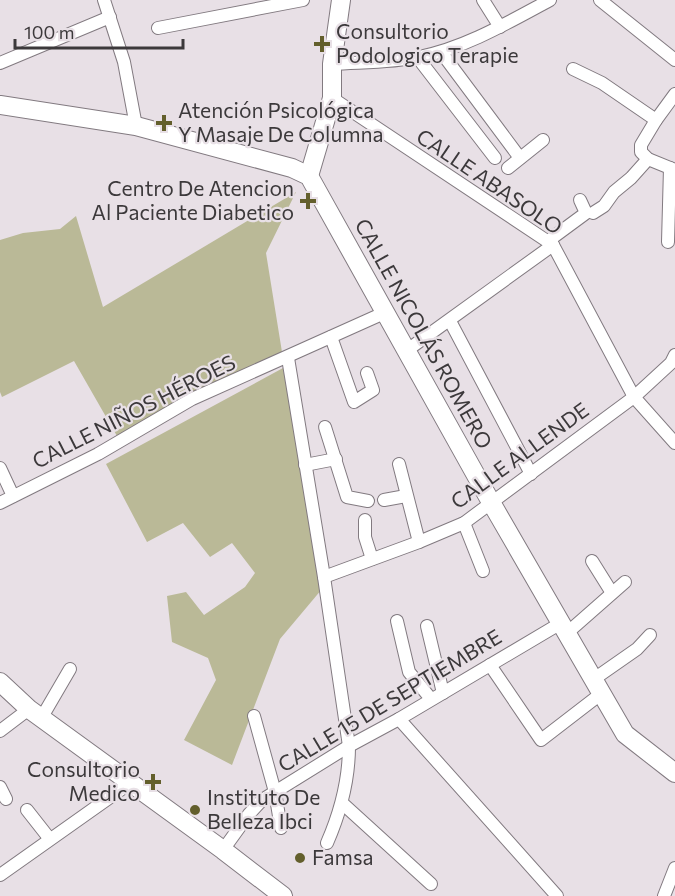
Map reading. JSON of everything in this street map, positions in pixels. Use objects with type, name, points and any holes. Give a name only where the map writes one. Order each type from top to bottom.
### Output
[{"type":"main road","points":[[0,105],[136,126],[292,168],[309,176],[332,98],[332,64],[341,0]]},
{"type":"main road","name":"CALLE NICOLÁS ROMERO","points":[[309,176],[492,504],[625,734],[675,773]]},
{"type":"main road","points":[[0,682],[36,713],[283,896]]},
{"type":"street","points":[[104,0],[124,62],[136,126]]},
{"type":"street","points":[[158,28],[303,0]]},
{"type":"street","points":[[483,0],[500,27]]},
{"type":"street","points":[[332,64],[418,58],[441,52],[500,27],[550,0]]},
{"type":"street","points":[[600,0],[675,60]]},
{"type":"street","points":[[0,63],[110,17]]},
{"type":"street","points":[[441,52],[520,158]]},
{"type":"street","points":[[418,58],[495,158]]},
{"type":"street","points":[[573,69],[602,83],[656,120]]},
{"type":"street","points":[[668,242],[673,169],[648,159],[641,152],[641,145],[675,94]]},
{"type":"street","name":"CALLE ABASOLO","points":[[332,98],[550,243],[634,397],[675,443]]},
{"type":"street","points":[[508,168],[543,140]]},
{"type":"street","points":[[593,213],[604,206],[614,192],[648,159]]},
{"type":"street","points":[[406,351],[450,321],[586,213],[580,200]]},
{"type":"street","name":"CALLE NIÑOS HÉROES","points":[[0,503],[98,454],[192,399],[288,358],[384,313]]},
{"type":"street","points":[[450,321],[531,474]]},
{"type":"street","points":[[331,337],[354,402],[373,390],[366,373]]},
{"type":"street","name":"CALLE ALLENDE","points":[[324,577],[464,524],[634,397],[671,363],[675,355]]},
{"type":"street","points":[[288,358],[349,746],[349,767],[342,803],[327,843]]},
{"type":"street","points":[[325,427],[347,497],[368,501]]},
{"type":"street","points":[[305,465],[336,459]]},
{"type":"street","points":[[399,464],[419,542]]},
{"type":"street","points":[[0,468],[13,496]]},
{"type":"street","points":[[384,500],[406,496]]},
{"type":"street","points":[[365,520],[365,537],[372,560]]},
{"type":"street","points":[[464,524],[483,571]]},
{"type":"street","points":[[592,561],[612,593]]},
{"type":"street","name":"CALLE 15 DE SEPTIEMBRE","points":[[223,850],[262,800],[349,746],[490,665],[564,628],[625,582]]},
{"type":"street","points":[[397,621],[409,672],[437,696]]},
{"type":"street","points":[[427,626],[437,696]]},
{"type":"street","points":[[490,665],[541,741],[650,635]]},
{"type":"street","points":[[0,731],[36,713],[70,669]]},
{"type":"street","points":[[255,716],[275,792],[280,828]]},
{"type":"street","points":[[399,718],[557,896]]},
{"type":"street","points":[[0,875],[49,838],[130,783]]},
{"type":"street","points":[[0,787],[6,799]]},
{"type":"street","points":[[342,803],[430,884]]},
{"type":"street","points":[[27,810],[49,838]]},
{"type":"street","points":[[664,896],[675,868]]},
{"type":"green space","points":[[296,192],[266,253],[282,352],[117,436],[74,361],[2,397],[0,392],[0,240],[23,233],[60,229],[76,216],[103,307]]},
{"type":"green space","points":[[283,368],[322,589],[280,639],[232,765],[184,740],[216,680],[208,658],[172,642],[167,596],[186,592],[204,615],[245,587],[255,573],[232,543],[210,557],[183,523],[147,542],[106,464]]},
{"type":"place","name":"Consultorio Podologico Terapie","points":[[322,44]]},
{"type":"place","name":"Atención Psicológica Y Masaje De Columna","points":[[164,123]]},
{"type":"place","name":"Centro De Atencion Al Paciente Diabetico","points":[[308,201]]},
{"type":"place","name":"Consultorio Medico","points":[[153,782]]},
{"type":"place","name":"Instituto De Belleza Ibci","points":[[195,810]]},
{"type":"place","name":"Famsa","points":[[300,858]]}]
